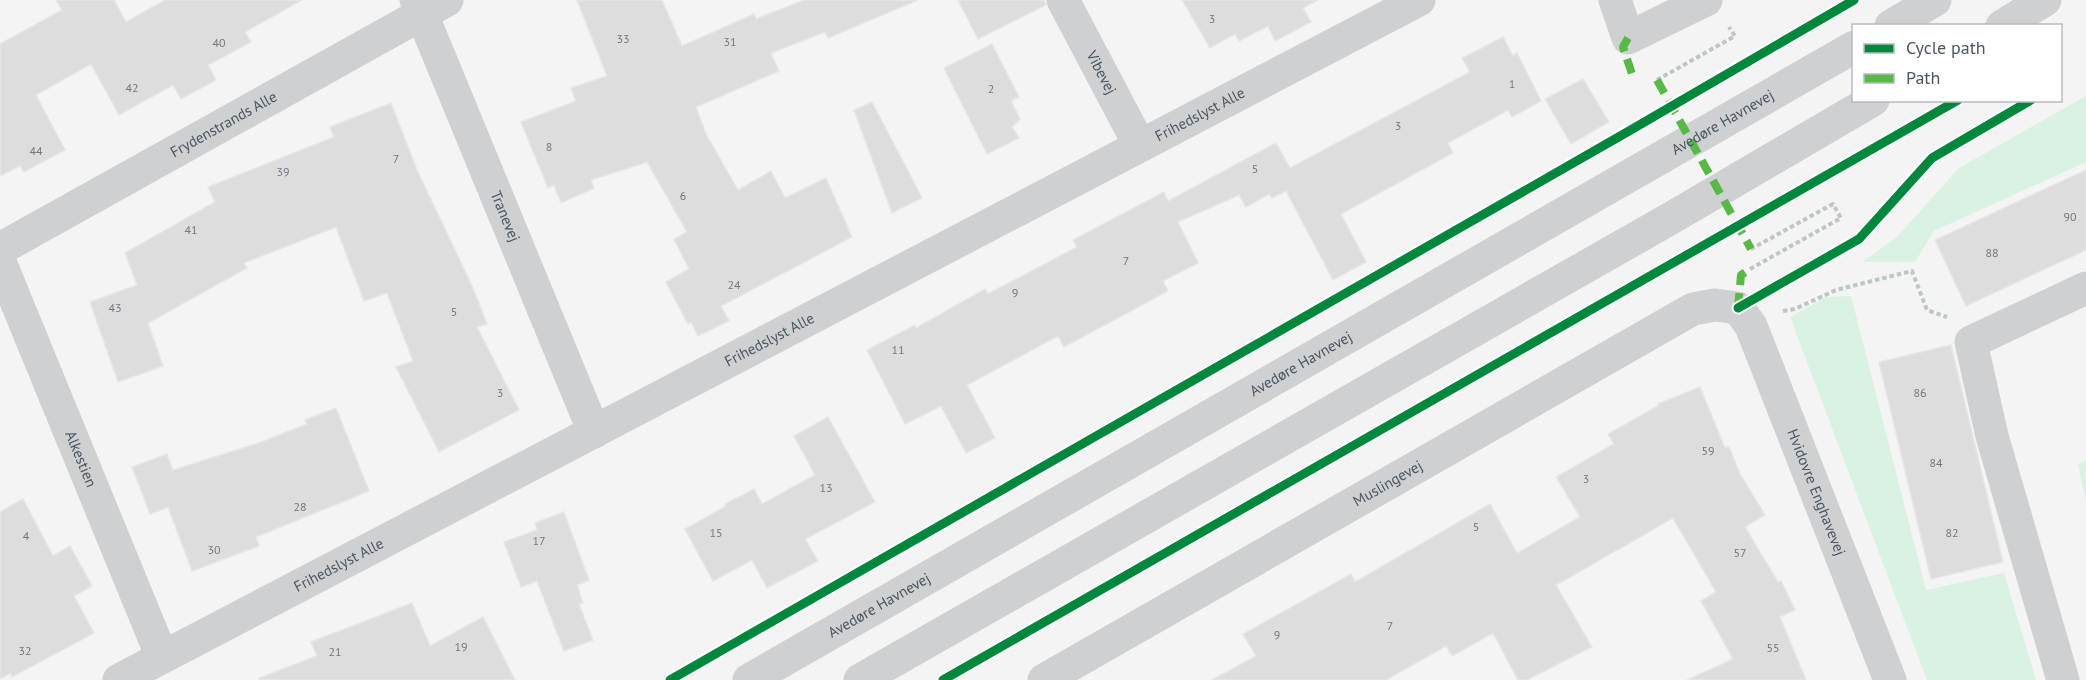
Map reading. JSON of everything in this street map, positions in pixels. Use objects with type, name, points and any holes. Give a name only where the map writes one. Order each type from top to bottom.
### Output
[{"type":"street","name":"Vibevej","points":[[1063,0],[1140,146]]},
{"type":"street","name":"Frihedslyst Alle","points":[[119,680],[1419,0]]},
{"type":"street","points":[[1615,0],[1628,38],[1706,0]]},
{"type":"street","points":[[1894,24],[1935,0]]},
{"type":"street","points":[[2005,24],[2045,0]]},
{"type":"street","name":"Frydenstrands Alle","points":[[0,249],[428,5]]},
{"type":"street","name":"Tranevej","points":[[428,5],[594,432]]},
{"type":"street","name":"Avedøre Havnevej","points":[[749,680],[1852,48]]},
{"type":"street","points":[[860,680],[1673,217],[1870,102]]},
{"type":"street","name":"Alkestien","points":[[0,262],[162,657]]},
{"type":"street","points":[[2062,680],[1992,436],[1971,342],[2086,288]]},
{"type":"street","name":"Muslingevej","points":[[1044,680],[1693,309],[1715,304],[1738,308]]},
{"type":"street","name":"Hvidovre Enghavevej","points":[[1738,308],[1751,326],[1890,680]]},
{"type":"path","points":[[1750,269],[1841,218],[1833,204],[1751,249]]},
{"type":"path","points":[[1779,304],[1783,311],[1795,309],[1836,291],[1912,271],[1927,310],[1992,332]]},
{"type":"green space","points":[[2086,96],[2086,162],[1934,231],[1915,262],[1862,262],[1896,238],[1959,168]]},
{"type":"green space","points":[[1851,296],[1926,590],[2004,573],[2036,680],[1927,680],[1790,317],[1826,297]]},
{"type":"green space","points":[[2086,460],[2086,502],[2078,464]]},
{"type":"building","points":[[56,0],[114,0],[126,22],[165,0],[302,0],[245,32],[251,42],[208,65],[216,80],[181,99],[173,85],[119,115],[91,64],[36,95],[65,150],[24,172],[20,166],[0,176],[0,44],[62,10]]},
{"type":"building","points":[[577,0],[662,0],[682,46],[754,14],[756,19],[804,0],[918,0],[828,38],[825,32],[771,53],[779,71],[696,107],[706,134],[738,190],[771,171],[785,198],[826,178],[852,237],[721,306],[729,321],[698,336],[691,322],[688,324],[666,282],[689,269],[674,239],[687,232],[647,162],[591,180],[594,188],[561,203],[554,185],[548,188],[521,122],[576,101],[571,88],[607,76]]},
{"type":"building","points":[[958,0],[1044,0],[1046,5],[978,39]]},
{"type":"building","points":[[1182,0],[1318,0],[1303,8],[1311,22],[1275,41],[1268,26],[1239,41],[1235,34],[1210,48]]},
{"type":"building","points":[[1503,37],[1513,56],[1517,53],[1541,101],[1512,117],[1508,110],[1448,143],[1453,153],[1341,214],[1366,262],[1333,280],[1286,191],[1272,198],[1269,194],[1246,207],[1239,195],[1178,222],[1198,263],[1163,281],[1168,291],[1064,347],[1058,336],[967,385],[995,438],[966,453],[941,406],[905,424],[867,350],[915,325],[916,328],[985,289],[988,294],[1077,247],[1073,240],[1164,192],[1168,201],[1276,143],[1290,168],[1470,72],[1462,58]]},
{"type":"building","points":[[992,44],[1019,97],[1011,101],[1020,119],[1012,127],[1019,138],[987,154],[944,68]]},
{"type":"building","points":[[1583,79],[1609,122],[1571,144],[1545,99]]},
{"type":"building","points":[[872,102],[922,198],[892,213],[854,110]]},
{"type":"building","points":[[391,103],[417,170],[473,288],[487,324],[477,327],[519,410],[439,452],[396,367],[413,361],[387,293],[364,301],[336,227],[244,263],[247,268],[148,323],[163,366],[118,382],[90,302],[137,285],[125,253],[215,202],[208,187],[334,137],[330,127]]},
{"type":"building","points":[[2086,170],[2086,250],[1966,306],[1935,240]]},
{"type":"building","points":[[1951,345],[2003,562],[1931,579],[1879,362]]},
{"type":"building","points":[[1700,387],[1725,448],[1729,447],[1740,474],[1765,515],[1745,527],[1778,582],[1781,581],[1795,610],[1780,617],[1806,680],[1687,680],[1733,659],[1701,601],[1716,592],[1673,518],[1556,585],[1592,647],[1527,680],[1518,680],[1493,633],[1452,656],[1446,646],[1386,680],[1212,680],[1256,656],[1243,634],[1351,574],[1355,582],[1490,504],[1517,553],[1580,517],[1556,477],[1614,444],[1608,434],[1658,404]]},
{"type":"building","points":[[336,408],[369,491],[256,537],[259,546],[192,571],[168,507],[150,514],[132,467],[167,454],[173,470],[256,444],[307,424],[305,420]]},
{"type":"building","points":[[828,417],[875,502],[805,539],[818,561],[767,588],[752,560],[713,581],[685,529],[754,489],[762,504],[815,475],[794,436]]},
{"type":"building","points":[[23,499],[53,556],[70,546],[92,586],[74,596],[94,633],[12,677],[11,673],[0,679],[0,512]]},
{"type":"building","points":[[564,512],[589,580],[577,585],[583,603],[579,604],[593,640],[564,651],[537,581],[521,587],[504,542],[537,530],[535,523]]},
{"type":"building","points":[[412,603],[430,646],[483,617],[515,680],[260,680],[259,678],[317,656],[311,642]]},
{"type":"marked path","points":[[1628,38],[1623,47],[1632,74]]},
{"type":"marked path","points":[[1657,80],[1751,249]]},
{"type":"marked path","points":[[1738,308],[1741,275],[1750,269]]},
{"type":"cycle path","points":[[670,680],[1854,0]]},
{"type":"cycle path","points":[[943,680],[1954,102]]},
{"type":"cycle path","points":[[1738,308],[1859,239],[1932,158],[2028,102]]}]
